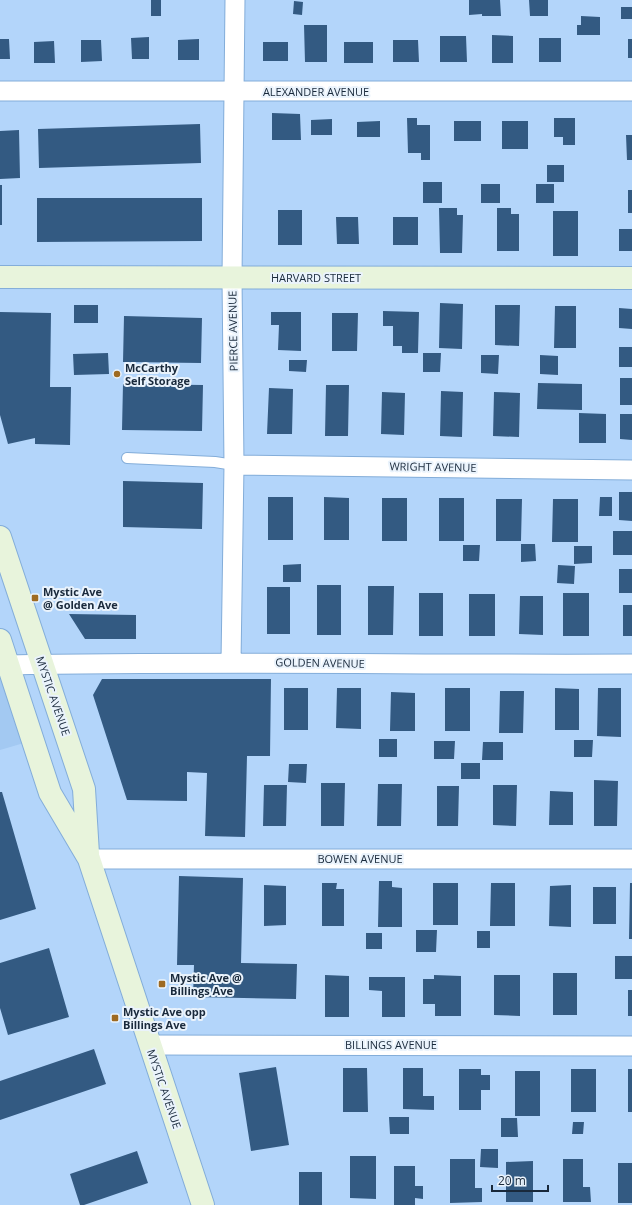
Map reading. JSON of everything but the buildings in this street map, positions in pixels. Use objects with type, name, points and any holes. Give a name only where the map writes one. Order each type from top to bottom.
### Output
[{"type":"main road","name":"HARVARD STREET","points":[[0,277],[632,278]]},
{"type":"main road","name":"MYSTIC AVENUE","points":[[0,537],[84,789],[89,859]]},
{"type":"main road","name":"MYSTIC AVENUE","points":[[0,640],[50,793],[89,859],[203,1205]]},
{"type":"street","name":"PIERCE AVENUE","points":[[231,662],[234,465],[232,278],[235,0]]},
{"type":"street","name":"ALEXANDER AVENUE","points":[[0,91],[632,91]]},
{"type":"street","name":"WRIGHT AVENUE","points":[[234,465],[632,470]]},
{"type":"street","name":"GOLDEN AVENUE","points":[[8,665],[231,662],[467,665],[632,664]]},
{"type":"street","name":"BOWEN AVENUE","points":[[89,859],[632,859]]},
{"type":"street","name":"BILLINGS AVENUE","points":[[150,1045],[632,1046]]},
{"type":"lane","points":[[127,458],[215,462],[234,465]]},
{"type":"shaded area","points":[[0,670],[24,743],[0,750]]},
{"type":"place","name":"McCarthy Self Storage","points":[[117,374]]},
{"type":"place","name":"Mystic Ave @ Golden Ave","points":[[35,598]]},
{"type":"place","name":"Mystic Ave @ Billings Ave","points":[[162,984]]},
{"type":"place","name":"Mystic Ave opp Billings Ave","points":[[115,1018]]}]
